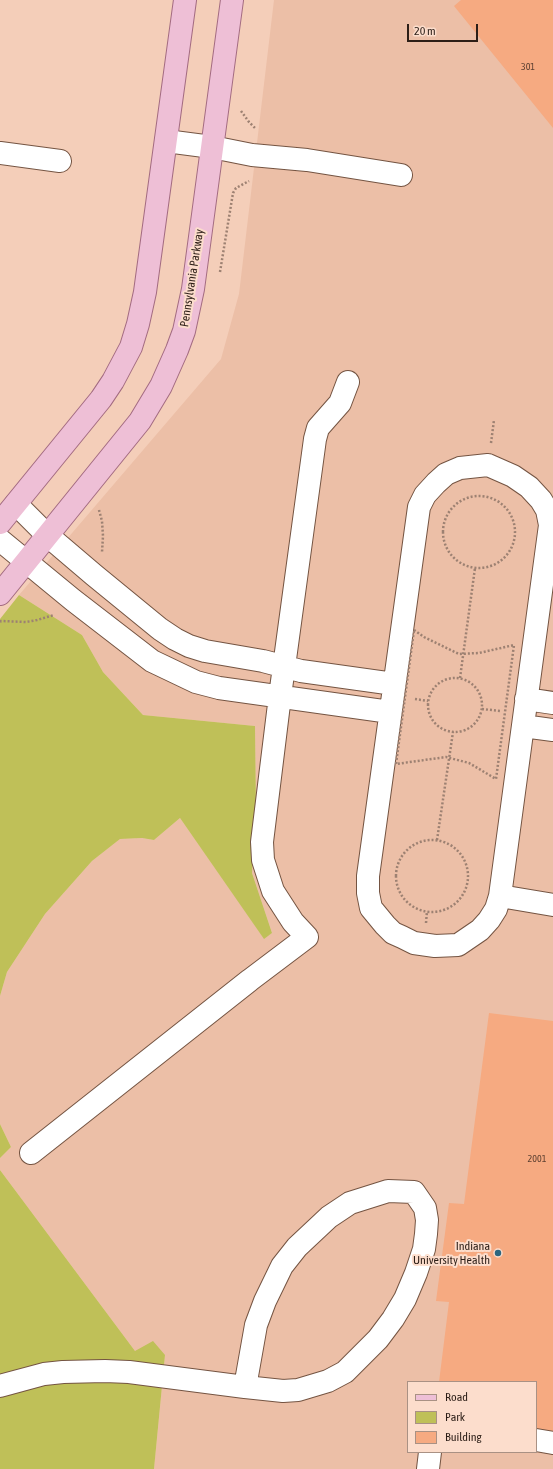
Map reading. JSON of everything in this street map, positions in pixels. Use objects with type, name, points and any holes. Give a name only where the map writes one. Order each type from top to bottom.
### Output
[{"type":"main road","points":[[0,523],[101,399],[113,381],[131,347],[145,292],[185,0]]},
{"type":"main road","name":"Pennsylvania Parkway","points":[[0,594],[47,535],[72,507],[140,421],[161,386],[173,361],[184,331],[193,289],[232,0]]},
{"type":"street","points":[[166,141],[212,147],[252,155],[307,160],[401,175]]},
{"type":"street","points":[[0,153],[60,161]]},
{"type":"street","points":[[31,1153],[244,985],[308,937],[293,922],[273,891],[263,860],[262,842],[315,439],[318,428],[340,403],[348,382]]},
{"type":"street","points":[[488,465],[513,476],[529,487],[541,500],[547,510],[552,525],[526,699],[500,896],[496,909],[480,930],[458,945],[435,946],[414,943],[393,933],[377,917],[372,908],[368,893],[368,876],[419,507],[425,494],[446,474],[460,468],[488,465]]},
{"type":"street","points":[[16,504],[47,535],[94,575],[160,629],[175,639],[205,651],[263,661],[301,671],[394,684]]},
{"type":"street","points":[[0,540],[152,661],[196,682],[219,688],[390,712]]},
{"type":"street","points":[[526,699],[553,703]]},
{"type":"street","points":[[523,726],[553,730]]},
{"type":"street","points":[[500,896],[553,905]]},
{"type":"street","points":[[0,1386],[44,1374],[105,1371],[129,1372],[184,1380],[245,1387],[283,1391],[298,1390],[328,1381],[345,1372],[378,1339],[394,1319],[405,1299],[424,1249],[427,1220],[425,1208],[414,1192],[388,1191],[350,1203],[329,1217],[297,1247],[282,1266],[265,1301],[256,1325],[245,1387]]},
{"type":"street","points":[[537,1440],[553,1443]]},
{"type":"street","points":[[428,1469],[430,1453]]},
{"type":"path","points":[[473,497],[484,497],[496,501],[506,508],[513,519],[515,531],[514,543],[508,554],[498,563],[487,568],[475,568],[464,565],[454,559],[448,550],[444,539],[444,528],[447,517],[453,508],[463,500],[473,497]]},
{"type":"path","points":[[460,678],[475,568]]},
{"type":"path","points":[[0,622],[26,622],[42,619],[56,614]]},
{"type":"path","points":[[414,630],[424,637],[455,652],[463,654],[479,653],[514,645],[496,779],[469,763],[449,757],[396,764],[414,630]]},
{"type":"path","points":[[451,678],[460,678],[468,681],[479,693],[482,701],[482,709],[479,719],[464,731],[446,731],[438,726],[432,719],[428,701],[436,686],[451,678]]},
{"type":"path","points":[[482,709],[506,712]]},
{"type":"path","points":[[437,840],[453,732]]},
{"type":"path","points":[[437,840],[449,844],[458,851],[465,861],[468,872],[467,884],[462,895],[454,904],[444,910],[432,912],[421,910],[410,905],[402,896],[398,885],[397,874],[399,862],[406,852],[415,845],[426,841],[437,840]]},
{"type":"shaded area","points":[[274,0],[553,0],[553,1469],[154,1469],[165,1355],[135,1351],[0,1170],[0,1158],[11,1147],[0,1124],[0,996],[7,972],[45,914],[92,861],[120,839],[142,838],[154,840],[180,818],[264,938],[272,933],[252,873],[256,808],[255,726],[143,715],[103,672],[82,635],[19,595],[221,359],[239,294]]},
{"type":"green space","points":[[19,595],[82,635],[103,672],[143,715],[255,726],[256,808],[252,873],[272,933],[264,939],[180,818],[154,840],[142,838],[120,839],[92,861],[45,914],[7,972],[0,996],[0,619]]},
{"type":"green space","points":[[0,1124],[11,1147],[0,1158]]},
{"type":"green space","points":[[0,1170],[135,1351],[153,1341],[165,1355],[154,1469],[0,1469]]},
{"type":"building","points":[[461,0],[553,0],[553,128],[454,6]]},
{"type":"building","name":"Indiana University Health","points":[[489,1013],[553,1021],[553,1432],[537,1430],[537,1381],[439,1381],[449,1302],[436,1301],[449,1203],[464,1204]]},
{"type":"place","name":"Indiana University Health","points":[[498,1253]]}]
